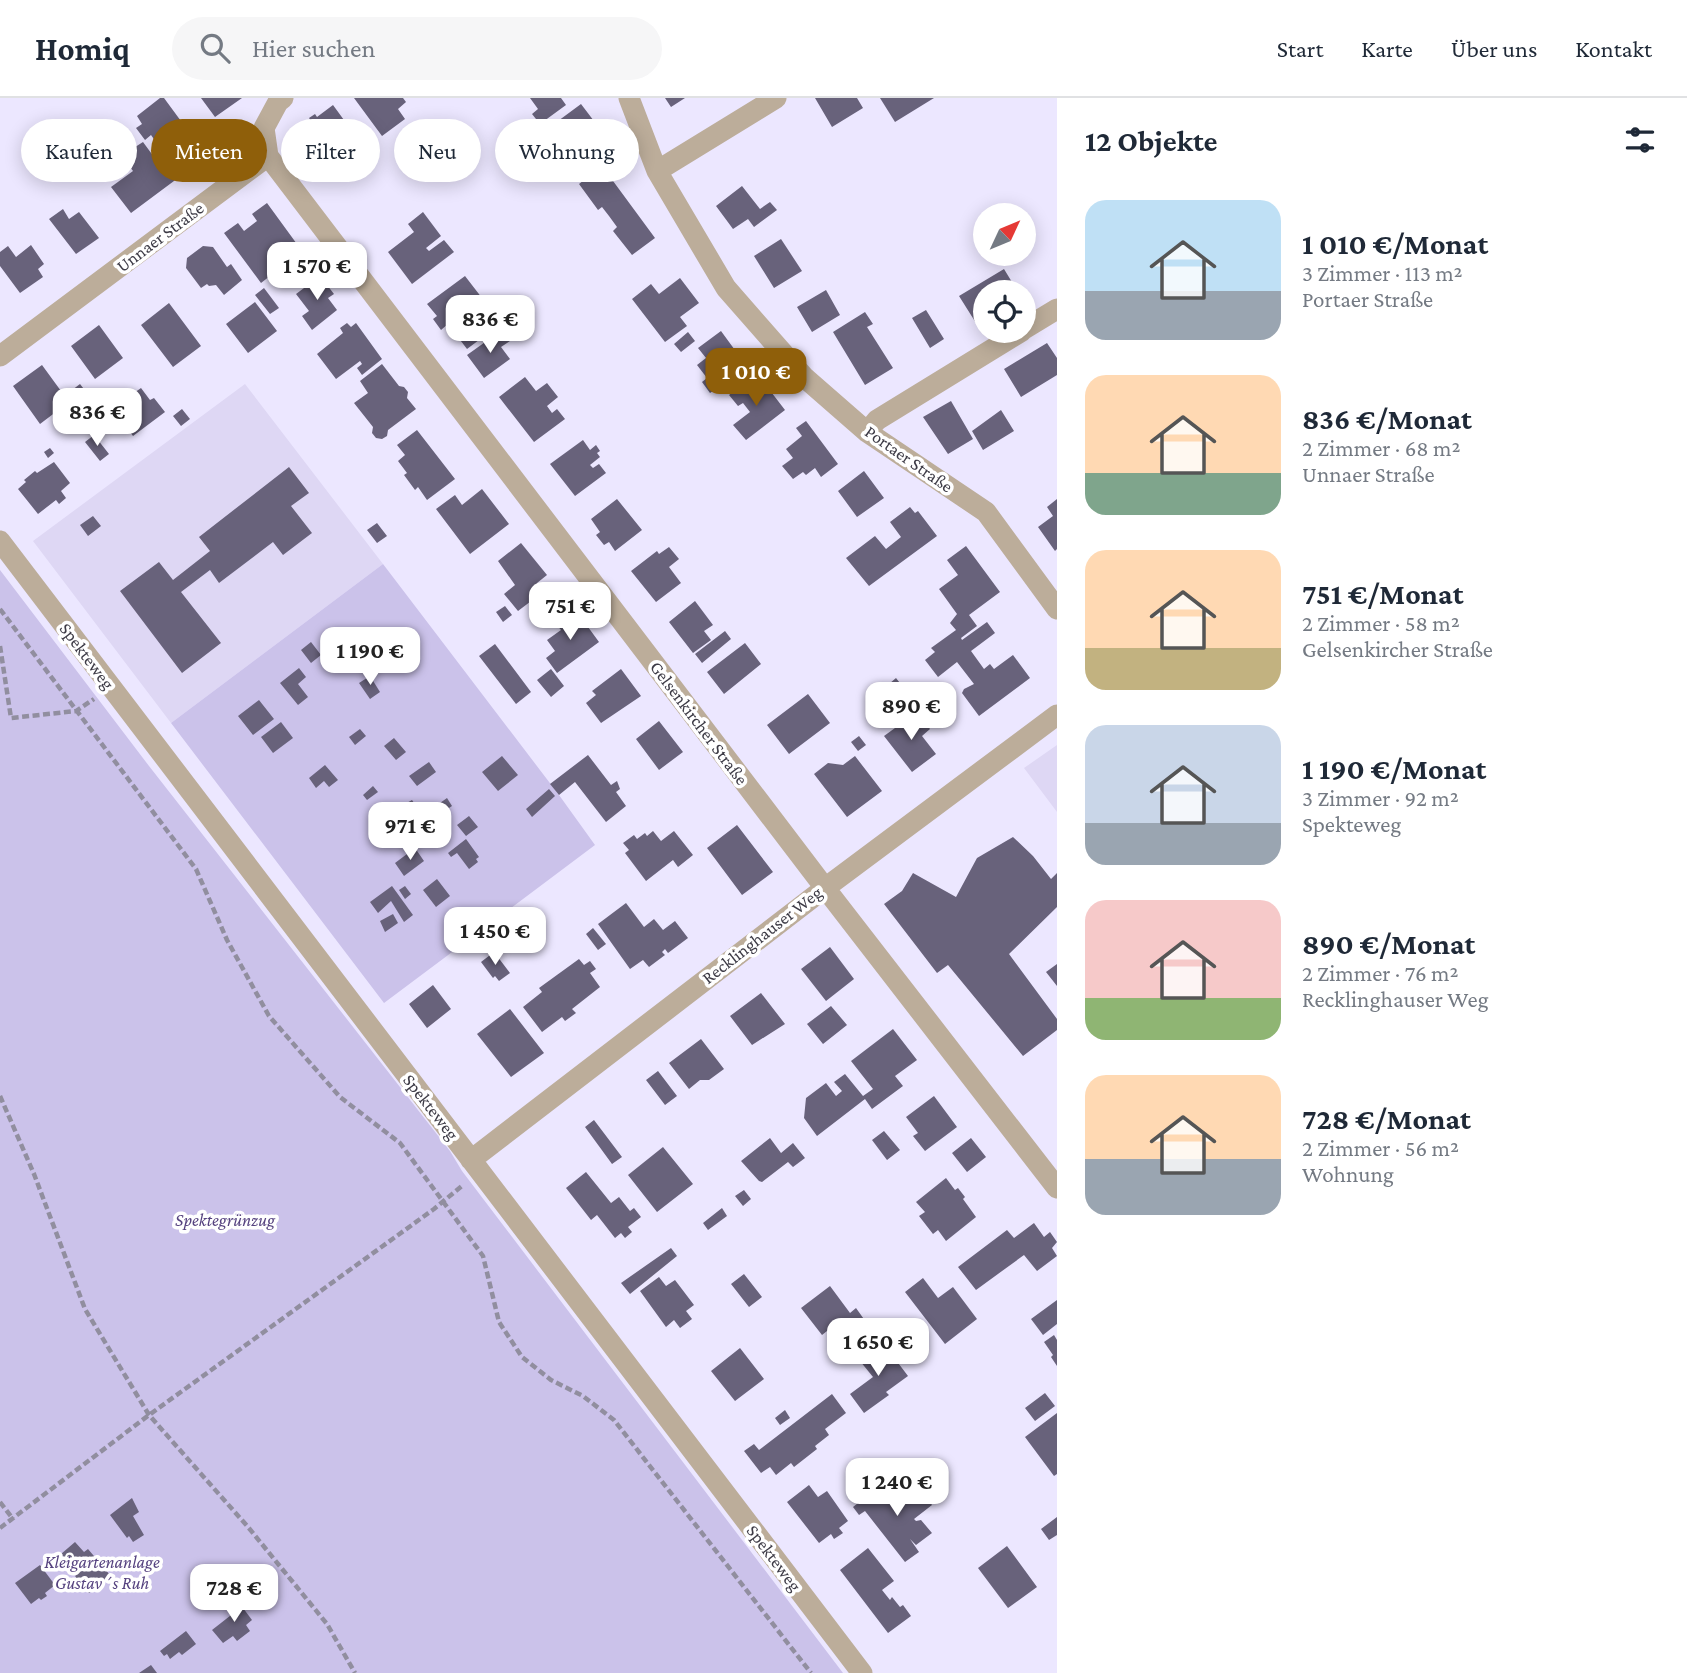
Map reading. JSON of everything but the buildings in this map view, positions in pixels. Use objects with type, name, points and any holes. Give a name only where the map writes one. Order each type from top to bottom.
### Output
[{"type":"street","points":[[268,156],[264,128],[283,98]]},
{"type":"street","name":"Portaer Straße","points":[[629,98],[657,171],[726,288],[804,377],[867,432],[986,512],[1057,609]]},
{"type":"street","points":[[657,171],[776,98]]},
{"type":"street","name":"Unnaer Straße","points":[[0,356],[268,156]]},
{"type":"street","name":"Gelsenkircher Straße","points":[[268,156],[1057,1188]]},
{"type":"street","points":[[1036,322],[1057,309]]},
{"type":"street","points":[[867,432],[877,420],[1002,343]]},
{"type":"street","name":"Spekteweg","points":[[0,541],[862,1673]]},
{"type":"street","name":"Recklinghauser Weg","points":[[471,1160],[825,888],[1057,715]]},
{"type":"path","points":[[0,609],[196,869],[227,940],[269,1016],[340,1097],[400,1143],[484,1256],[499,1322],[522,1357],[551,1380],[583,1396],[614,1420],[811,1673]]},
{"type":"path","points":[[0,646],[11,718],[76,711]]},
{"type":"path","points":[[0,1096],[34,1174],[85,1309],[149,1415],[248,1527],[327,1624],[355,1673]]},
{"type":"path","points":[[0,1528],[149,1415],[444,1201]]},
{"type":"path","points":[[0,1502],[13,1519]]},
{"type":"shaded area","points":[[245,384],[383,564],[171,723],[33,541]]},
{"type":"shaded area","points":[[1057,745],[1057,812],[1024,768]]},
{"type":"green space","points":[[383,564],[595,845],[384,1003],[171,723]]},
{"type":"green space","name":"Spektegrünzug","points":[[0,570],[149,766],[450,1151],[462,1171],[843,1673],[0,1673]]},
{"type":"park label","name":"Kleigartenanlage Gustav´s Ruh","points":[[102,1572]]}]
